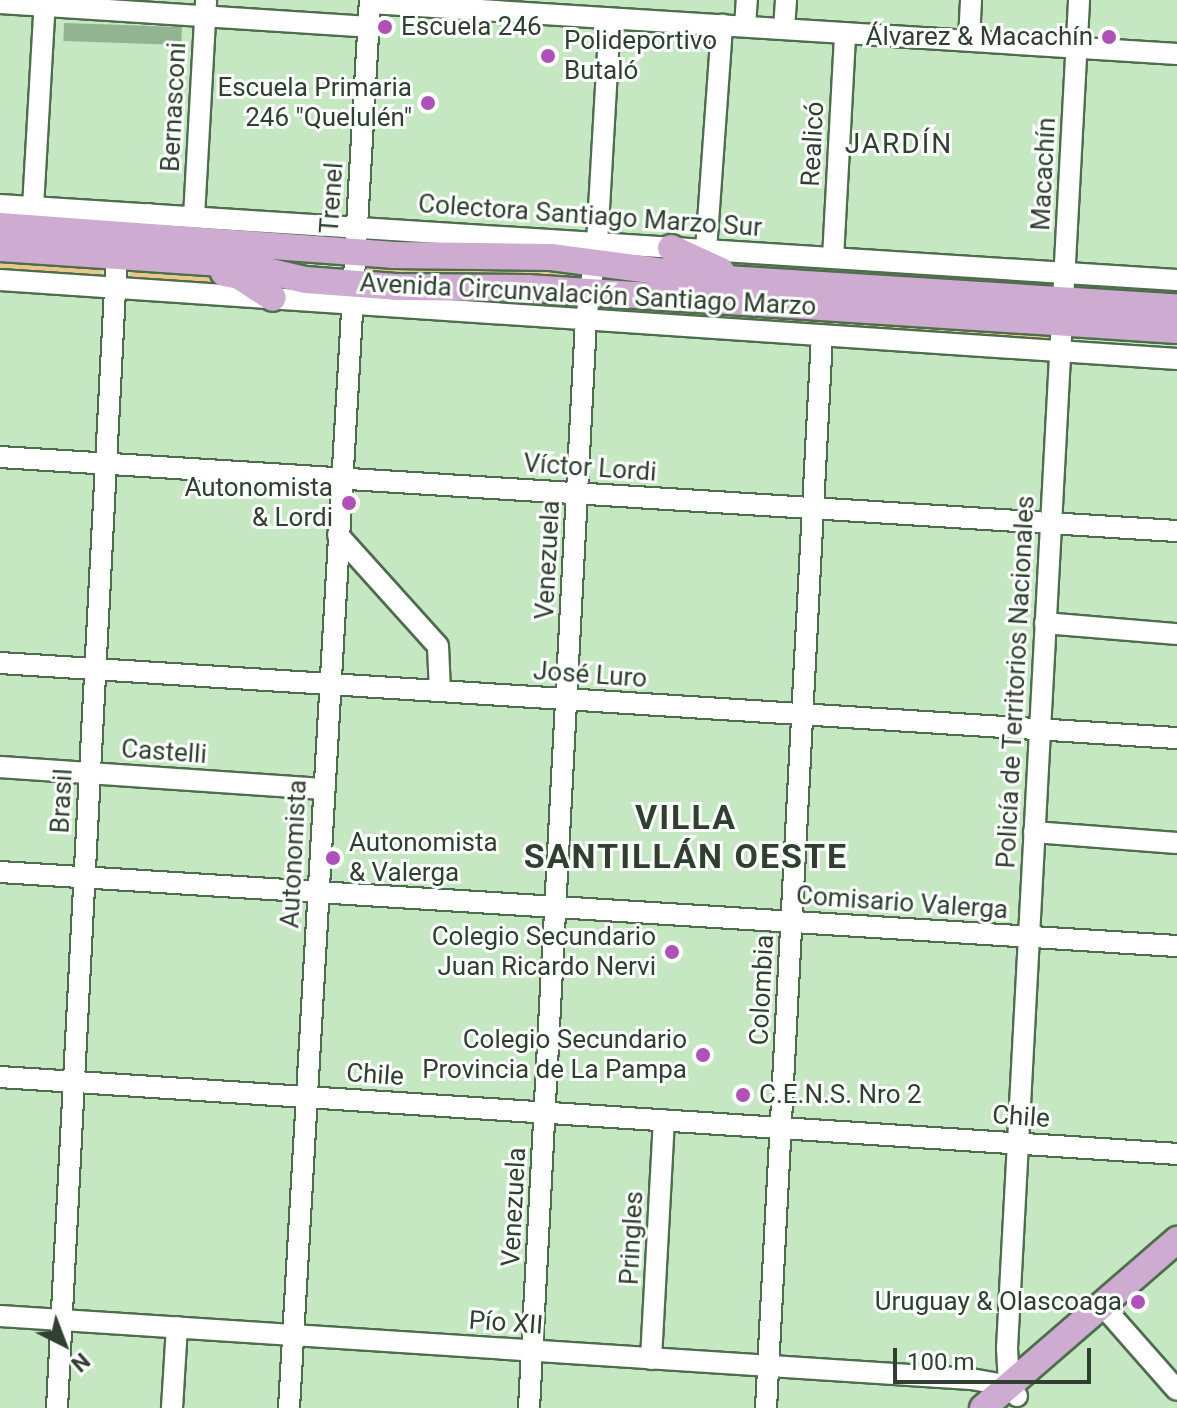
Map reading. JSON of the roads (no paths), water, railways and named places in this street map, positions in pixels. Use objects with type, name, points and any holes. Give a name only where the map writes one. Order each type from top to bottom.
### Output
[{"type":"main road","name":"Avenida Circunvalación Santiago Marzo","points":[[0,226],[124,249],[236,264],[352,294],[590,293],[1062,312],[1177,307]]},
{"type":"main road","name":"Avenida Circunvalación Santiago Marzo","points":[[0,248],[124,249],[356,240],[595,252],[696,277],[803,284],[1062,312],[1177,330]]},
{"type":"main road","points":[[671,248],[714,270],[773,275],[803,284]]},
{"type":"main road","points":[[124,249],[168,268],[236,274],[273,298]]},
{"type":"main road","points":[[983,1408],[1010,1397],[1177,1240]]},
{"type":"main road","points":[[1106,1310],[1177,1258]]},
{"type":"street","points":[[672,22],[673,0]]},
{"type":"street","points":[[745,26],[747,0]]},
{"type":"street","points":[[784,29],[786,0]]},
{"type":"street","points":[[969,40],[971,0]]},
{"type":"street","name":"Macachín","points":[[1060,351],[1079,0]]},
{"type":"street","points":[[370,1],[470,4],[610,18],[1177,54]]},
{"type":"street","name":"Trenel","points":[[352,294],[370,1]]},
{"type":"street","points":[[0,3],[206,8],[369,27]]},
{"type":"street","points":[[33,207],[45,3]]},
{"type":"street","name":"Bernasconi","points":[[194,217],[206,8]]},
{"type":"street","name":"Venezuela","points":[[529,1408],[586,319],[595,252],[610,18]]},
{"type":"street","points":[[706,250],[722,25]]},
{"type":"street","name":"Realicó","points":[[833,258],[845,33]]},
{"type":"street","points":[[0,205],[194,217],[356,240]]},
{"type":"street","points":[[124,249],[128,222],[149,214]]},
{"type":"street","name":"Colectora Santiago Marzo Sur","points":[[595,252],[671,248],[1177,280]]},
{"type":"street","name":"Brasil","points":[[57,1408],[115,288],[124,249]]},
{"type":"street","points":[[0,280],[273,298],[352,294],[586,319],[1177,359]]},
{"type":"street","name":"Autonomista","points":[[289,1408],[352,294]]},
{"type":"street","name":"Colombia","points":[[766,1408],[822,335]]},
{"type":"street","name":"Policía de Territorios Nacionales","points":[[1010,1397],[1018,1143],[1060,351]]},
{"type":"street","name":"Víctor Lordi","points":[[0,457],[1177,531]]},
{"type":"street","points":[[338,535],[438,646],[440,691]]},
{"type":"street","points":[[1045,623],[1177,634]]},
{"type":"street","name":"José Luro","points":[[0,663],[1177,738]]},
{"type":"street","name":"Castelli","points":[[0,767],[324,789]]},
{"type":"street","points":[[1034,832],[1177,843]]},
{"type":"street","name":"Comisario Valerga","points":[[0,872],[1177,946]]},
{"type":"street","name":"Chile","points":[[0,1077],[1177,1154]]},
{"type":"street","name":"Pringles","points":[[651,1359],[664,1120]]},
{"type":"street","points":[[1106,1310],[1177,1390]]},
{"type":"street","name":"Pío XII","points":[[0,1316],[768,1366],[1010,1397]]},
{"type":"street","points":[[172,1408],[177,1327]]},
{"type":"place","name":"Escuela 246","points":[[385,27]]},
{"type":"place","name":"Álvarez & Macachín","points":[[1109,37]]},
{"type":"place","name":"Polideportivo Butaló","points":[[548,56]]},
{"type":"place","name":"Escuela Primaria 246 \"Quelulén\"","points":[[428,103]]},
{"type":"place","name":"Autonomista & Lordi","points":[[349,503]]},
{"type":"place","name":"Autonomista & Valerga","points":[[333,858]]},
{"type":"place","name":"Colegio Secundario Juan Ricardo Nervi","points":[[672,952]]},
{"type":"place","name":"Colegio Secundario Provincia de La Pampa","points":[[703,1055]]},
{"type":"place","name":"C.E.N.S. Nro 2","points":[[743,1095]]},
{"type":"place","name":"Uruguay & Olascoaga","points":[[1138,1302]]},
{"type":"district","name":"JARDÍN","points":[[899,144]]},
{"type":"district","name":"VILLA SANTILLÁN OESTE","points":[[686,836]]}]
